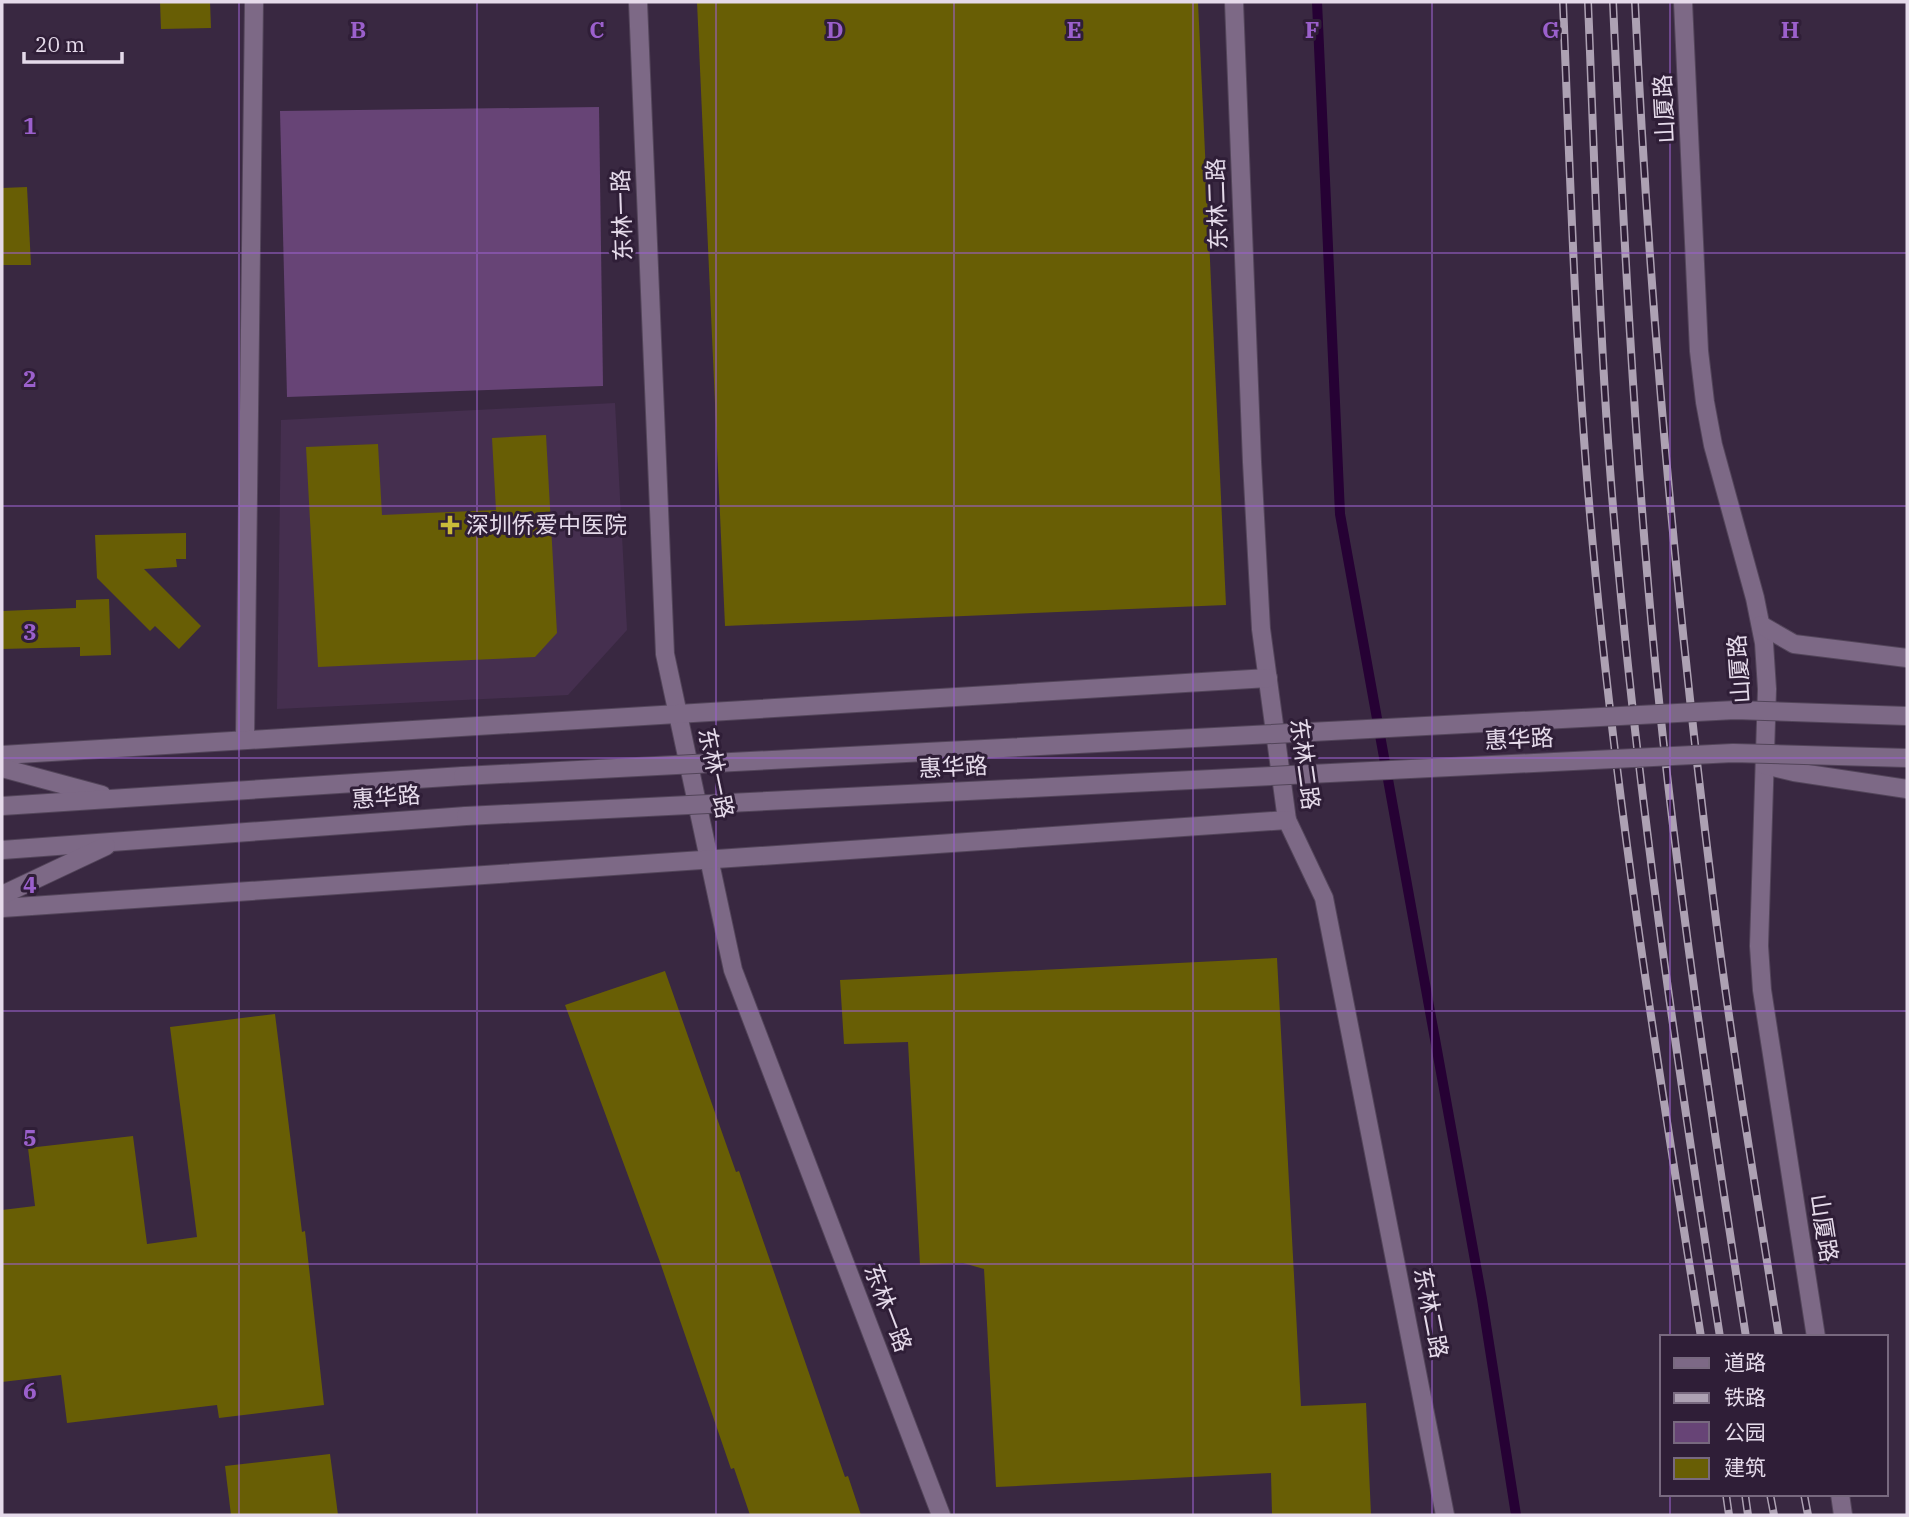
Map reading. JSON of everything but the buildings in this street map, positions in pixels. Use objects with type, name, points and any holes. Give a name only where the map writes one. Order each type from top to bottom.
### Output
[{"type":"street","points":[[245,740],[254,2]]},
{"type":"street","name":"东林一路","points":[[638,2],[665,654],[733,970],[942,1515]]},
{"type":"street","name":"东林二路","points":[[1234,2],[1261,629],[1287,820],[1324,898],[1445,1515]]},
{"type":"street","name":"山厦路","points":[[1684,2],[1700,364],[1713,445],[1764,643],[1767,688],[1759,946],[1762,990],[1816,1335]]},
{"type":"street","points":[[1761,625],[1794,644],[1907,658]]},
{"type":"street","points":[[2,755],[1268,678]]},
{"type":"street","name":"惠华路","points":[[2,806],[463,776],[1735,710],[1907,716]]},
{"type":"street","name":"惠华路","points":[[2,850],[466,816],[1732,753],[1907,758]]},
{"type":"street","points":[[1765,765],[1907,789]]},
{"type":"street","points":[[2,768],[116,798]]},
{"type":"street","points":[[2,908],[1287,820]]},
{"type":"street","points":[[2,895],[116,841]]},
{"type":"street","points":[[1840,1496],[1843,1515]]},
{"type":"shaded area","name":"深圳侨爱中医院","points":[[615,403],[627,630],[568,695],[277,709],[281,420]]},
{"type":"green space","points":[[599,107],[603,386],[287,397],[280,111]]},
{"type":"waterway","points":[[1317,2],[1340,514],[1482,1299],[1516,1515]]},
{"type":"railway","points":[[1563,2],[1580,386],[1600,617],[1638,926],[1701,1335]]},
{"type":"railway","points":[[1588,2],[1604,381],[1622,611],[1659,923],[1720,1335]]},
{"type":"railway","points":[[1613,2],[1635,414],[1655,661],[1684,915],[1746,1335]]},
{"type":"railway","points":[[1635,2],[1656,338],[1687,673],[1728,1006],[1779,1335]]},
{"type":"railway","points":[[1726,1496],[1729,1515]]},
{"type":"railway","points":[[1745,1496],[1748,1515]]},
{"type":"railway","points":[[1770,1496],[1774,1515]]},
{"type":"railway","points":[[1804,1496],[1808,1515]]},
{"type":"place","name":"深圳侨爱中医院","points":[[450,525]]}]
